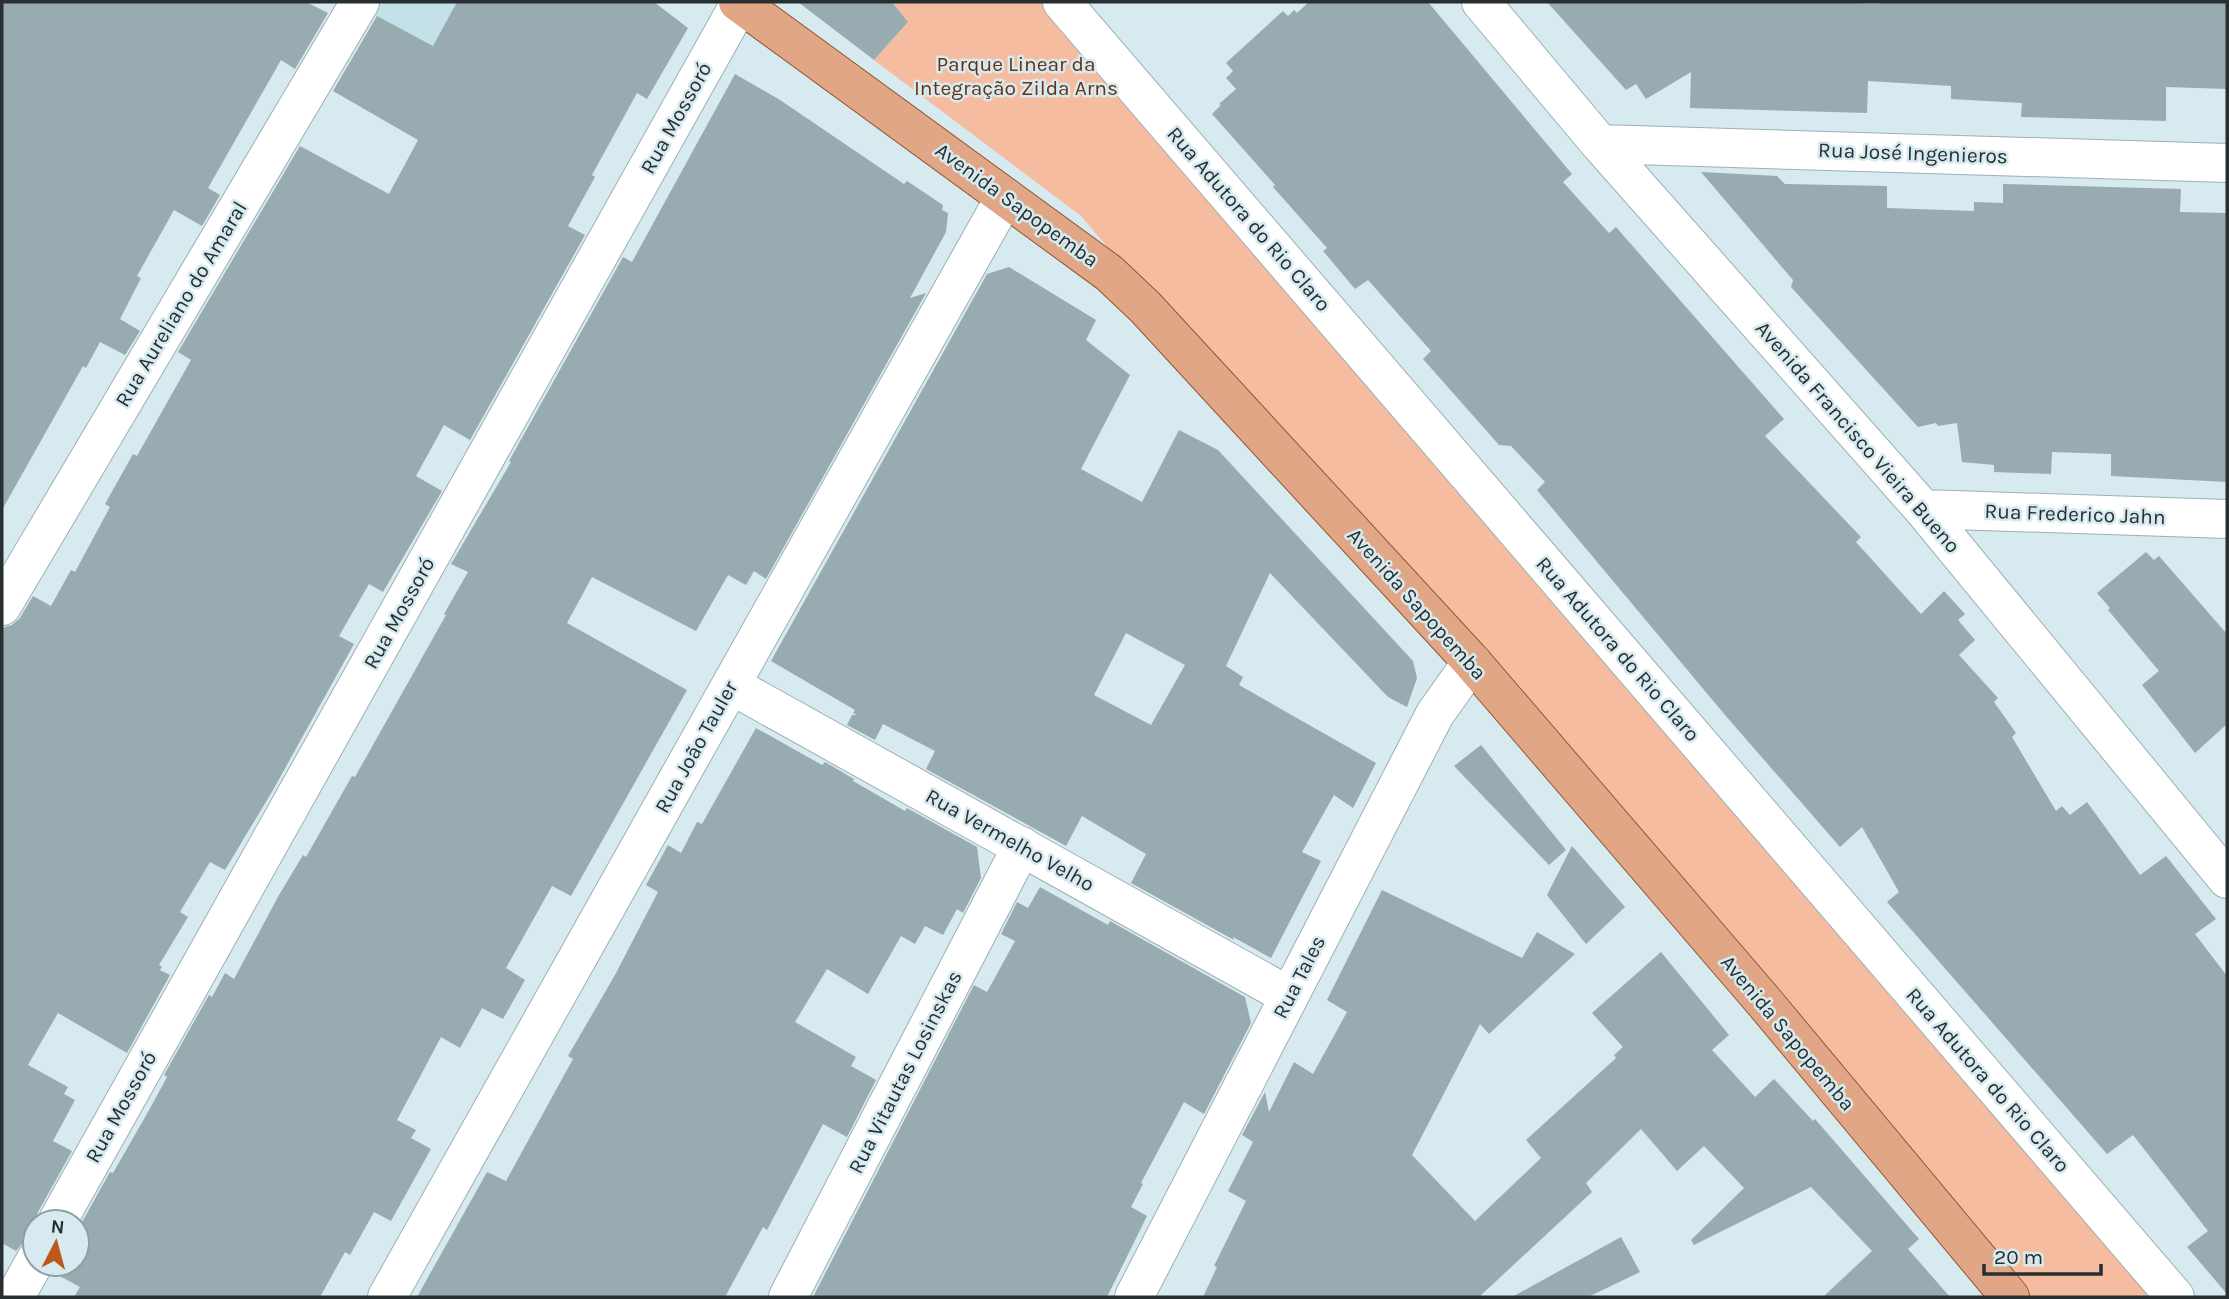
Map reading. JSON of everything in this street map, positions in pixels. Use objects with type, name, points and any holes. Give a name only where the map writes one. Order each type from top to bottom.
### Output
[{"type":"main road","name":"Avenida Sapopemba","points":[[739,3],[1109,273],[1145,307],[1472,662],[1765,1003],[2010,1297]]},
{"type":"street","name":"Rua Aureliano do Amaral","points":[[2,606],[360,2]]},
{"type":"street","name":"Avenida Francisco Vieira Bueno","points":[[1481,2],[1600,144],[1923,509],[2227,879]]},
{"type":"street","name":"Rua Mossoró","points":[[65,1208],[739,3]]},
{"type":"street","name":"Rua Adutora do Rio Claro","points":[[1067,4],[2175,1297]]},
{"type":"street","name":"Rua José Ingenieros","points":[[1600,144],[2227,163]]},
{"type":"street","name":"Rua João Tauler","points":[[387,1297],[1005,197]]},
{"type":"street","name":"Rua Frederico Jahn","points":[[1923,509],[2227,519]]},
{"type":"street","name":"Rua Tales","points":[[1134,1297],[1435,714],[1472,662]]},
{"type":"street","name":"Rua Vermelho Velho","points":[[731,685],[1289,996]]},
{"type":"street","name":"Rua Vitautas Losinskas","points":[[788,1297],[1021,846]]},
{"type":"street","points":[[15,1297],[26,1278]]},
{"type":"shaded area","points":[[377,2],[545,2],[498,85],[432,45],[370,13]]},
{"type":"green space","name":"Parque Linear da Integração Zilda Arns","points":[[892,2],[1050,2],[2158,1297],[2005,1297],[1081,216],[874,60],[908,22]]},
{"type":"building","points":[[2,2],[306,2],[328,13],[295,69],[281,60],[208,188],[220,195],[202,226],[174,210],[137,276],[141,278],[120,319],[140,331],[125,355],[100,342],[86,368],[83,366],[2,510]]},
{"type":"building","points":[[457,2],[654,2],[688,28],[647,99],[637,93],[592,175],[595,177],[568,226],[585,235],[470,440],[444,425],[416,476],[442,491],[383,592],[369,584],[339,636],[354,644],[225,870],[210,862],[180,912],[188,917],[159,965],[162,967],[160,970],[170,975],[127,1053],[58,1013],[28,1065],[68,1087],[64,1094],[75,1100],[53,1141],[72,1151],[40,1208],[21,1208],[21,1245],[16,1251],[2,1243],[2,628],[12,625],[20,618],[33,596],[51,606],[71,570],[75,572],[110,507],[105,504],[133,454],[137,456],[191,360],[178,352],[300,146],[389,194],[418,140],[333,91],[377,16],[433,46]]},
{"type":"building","points":[[798,2],[892,2],[908,22],[874,60]]},
{"type":"building","points":[[1309,2],[1428,2],[1572,174],[1563,182],[1609,233],[1616,227],[1784,419],[1765,436],[1861,537],[1856,542],[1921,614],[1944,591],[1965,614],[1958,620],[1975,640],[1959,655],[1998,698],[1994,702],[2016,733],[2012,737],[2056,811],[2062,806],[2070,815],[2087,802],[2140,875],[2166,856],[2216,919],[2195,934],[2227,976],[2227,1294],[2187,1247],[2208,1231],[2133,1135],[2107,1154],[1887,902],[1899,892],[1862,827],[1840,847],[1725,715],[1537,490],[1545,482],[1511,446],[1499,445],[1423,359],[1431,351],[1368,280],[1355,289],[1323,251],[1327,248],[1212,114],[1236,89],[1226,78],[1233,71],[1226,63],[1283,11],[1288,16],[1294,10],[1297,13]]},
{"type":"building","points":[[1547,2],[2227,2],[2227,89],[2166,87],[2166,121],[2021,117],[2022,103],[1951,99],[1951,86],[1868,81],[1867,113],[1690,108],[1691,72],[1646,99],[1636,84],[1626,90]]},
{"type":"building","points":[[735,74],[780,100],[904,184],[907,181],[943,205],[942,210],[948,213],[946,232],[910,298],[926,293],[766,579],[754,571],[746,585],[728,575],[696,631],[592,577],[567,623],[687,690],[571,896],[552,886],[506,968],[525,980],[503,1019],[482,1008],[460,1048],[441,1037],[397,1120],[416,1130],[411,1138],[431,1149],[391,1221],[374,1212],[350,1255],[345,1252],[320,1297],[74,1297],[80,1287],[63,1278],[91,1278],[90,1208],[148,1112],[167,1077],[164,1075],[209,995],[212,997],[225,973],[234,979],[279,895],[303,855],[306,857],[352,776],[355,777],[468,572],[451,564],[511,462],[509,461],[623,257],[632,262]]},
{"type":"building","points":[[1701,172],[1777,176],[1785,184],[1887,186],[1887,208],[1974,211],[1974,202],[2003,203],[2003,184],[2181,189],[2180,212],[2227,213],[2227,482],[2111,476],[2111,454],[2052,452],[2051,474],[1994,472],[1994,465],[1962,462],[1957,423],[1938,426],[1936,423],[1918,427],[1791,287],[1793,280]]},
{"type":"building","points":[[1009,267],[1096,320],[1086,340],[1130,375],[1081,469],[1142,502],[1179,430],[1218,450],[1413,661],[1417,678],[1407,707],[1388,697],[1270,573],[1226,666],[1243,677],[1239,685],[1376,763],[1353,808],[1334,795],[1302,852],[1321,861],[1271,958],[1131,883],[1146,854],[1082,816],[1066,846],[926,769],[935,751],[883,724],[875,740],[847,725],[852,715],[857,715],[853,713],[855,710],[771,661],[987,274]],"holes":[[[1126,633],[1185,665],[1151,725],[1094,695]]]},
{"type":"building","points":[[2146,552],[2154,560],[2159,556],[2227,634],[2227,724],[2195,753],[2142,685],[2159,671],[2097,593]]},
{"type":"building","points":[[756,728],[822,765],[825,762],[905,811],[907,808],[977,847],[981,878],[963,913],[957,909],[943,935],[925,926],[915,944],[901,936],[868,994],[827,969],[795,1022],[856,1057],[851,1066],[876,1080],[847,1137],[823,1124],[767,1230],[763,1227],[725,1297],[417,1297],[487,1172],[506,1181],[573,1059],[568,1056],[615,975],[658,892],[646,885],[668,845],[681,853],[697,822],[702,824]]},
{"type":"building","points":[[1481,745],[1566,850],[1549,865],[1454,766]]},
{"type":"building","points":[[1572,846],[1625,907],[1586,944],[1547,895]]},
{"type":"building","points":[[1040,887],[1108,925],[1110,921],[1245,997],[1251,1023],[1204,1114],[1184,1102],[1141,1183],[1143,1184],[1131,1207],[1147,1216],[1107,1297],[813,1297],[974,985],[987,992],[1015,941],[1001,934],[1017,902],[1028,908]]},
{"type":"building","points":[[1382,890],[1522,958],[1537,932],[1575,954],[1489,1034],[1480,1024],[1412,1155],[1475,1221],[1541,1158],[1526,1140],[1616,1058],[1614,1055],[1623,1047],[1592,1013],[1661,952],[1729,1035],[1712,1050],[1755,1097],[1774,1079],[1813,1121],[1815,1119],[1919,1239],[1908,1249],[1950,1297],[1823,1297],[1872,1251],[1811,1187],[1694,1245],[1691,1240],[1744,1188],[1704,1146],[1677,1171],[1641,1129],[1586,1183],[1592,1192],[1479,1297],[1203,1297],[1217,1267],[1214,1266],[1246,1201],[1228,1191],[1253,1142],[1242,1135],[1265,1092],[1269,1112],[1294,1062],[1313,1074],[1347,1012],[1327,1000]]},
{"type":"building","points":[[1621,1237],[1640,1272],[1588,1297],[1512,1297]]}]
